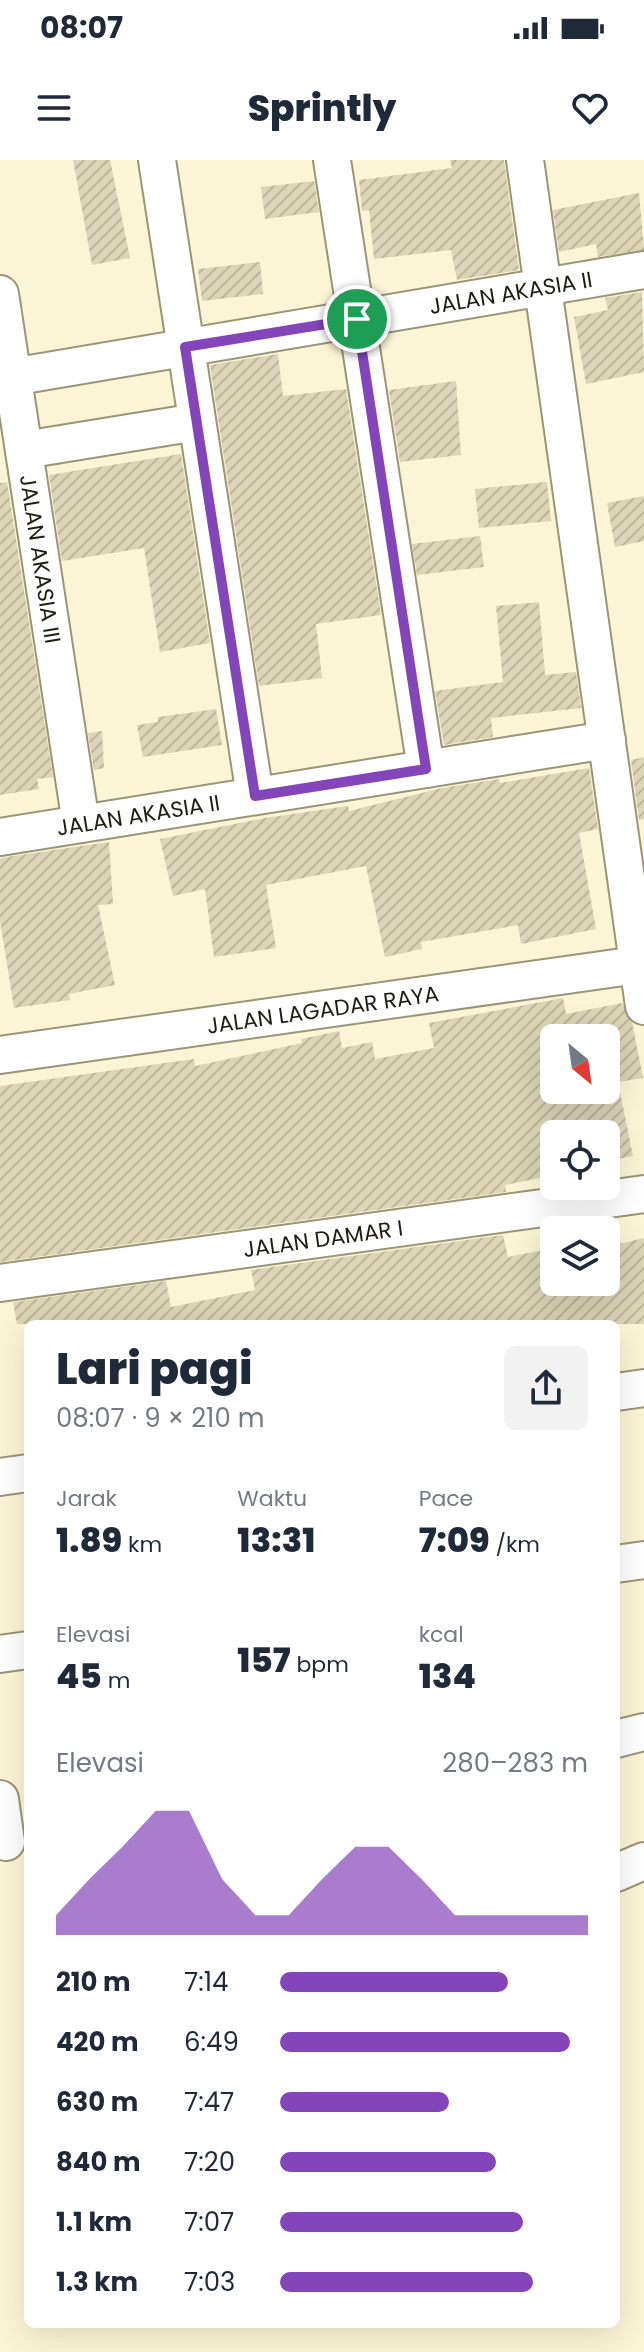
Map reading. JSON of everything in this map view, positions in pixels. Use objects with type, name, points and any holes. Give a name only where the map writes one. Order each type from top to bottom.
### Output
[{"type":"street","points":[[157,160],[255,796]]},
{"type":"street","points":[[332,160],[426,769]]},
{"type":"street","points":[[525,160],[642,964],[644,1006]]},
{"type":"street","name":"JALAN AKASIA II","points":[[6,378],[644,270]]},
{"type":"street","name":"JALAN AKASIA III","points":[[0,294],[6,378],[24,450],[81,824]]},
{"type":"street","points":[[24,450],[197,422]]},
{"type":"street","name":"JALAN AKASIA II","points":[[0,837],[607,740]]},
{"type":"street","name":"JALAN LAGADAR RAYA","points":[[0,1055],[642,964]]},
{"type":"street","name":"JALAN DAMAR I","points":[[0,1283],[644,1194]]},
{"type":"street","points":[[620,1391],[644,1388]]},
{"type":"street","points":[[0,1477],[24,1474]]},
{"type":"street","points":[[620,1563],[644,1560]]},
{"type":"street","points":[[0,1654],[24,1651]]},
{"type":"street","points":[[0,1799],[11,1841]]},
{"type":"street","points":[[620,1871],[644,1861]]},
{"type":"building","points":[[73,160],[110,160],[130,258],[92,265]]},
{"type":"building","points":[[450,160],[504,160],[519,270],[457,280],[451,250],[374,259],[369,210],[362,211],[359,180],[452,168]]},
{"type":"building","points":[[314,181],[319,212],[265,219],[261,187]]},
{"type":"building","points":[[639,193],[644,250],[598,257],[596,244],[559,252],[553,210]]},
{"type":"building","points":[[260,262],[263,294],[202,301],[198,269]]},
{"type":"building","points":[[642,292],[644,372],[586,384],[574,317],[608,310],[605,298]]},
{"type":"building","points":[[278,354],[283,396],[346,389],[381,615],[316,624],[322,678],[259,686],[210,365]]},
{"type":"building","points":[[456,381],[461,455],[400,462],[389,390]]},
{"type":"building","points":[[181,454],[210,643],[160,652],[144,548],[62,561],[49,475]]},
{"type":"building","points":[[7,482],[53,777],[37,779],[39,789],[0,795],[0,483]]},
{"type":"building","points":[[547,482],[551,521],[479,528],[475,489]]},
{"type":"building","points":[[644,496],[644,541],[615,547],[607,503]]},
{"type":"building","points":[[480,536],[484,567],[417,575],[412,544]]},
{"type":"building","points":[[539,602],[545,675],[576,672],[581,708],[491,718],[493,737],[444,745],[435,691],[503,682],[496,606]]},
{"type":"building","points":[[216,709],[222,745],[143,757],[137,725],[158,722],[158,717]]},
{"type":"building","points":[[102,731],[104,768],[94,770],[88,733]]},
{"type":"building","points":[[644,757],[644,819],[639,820],[631,760]]},
{"type":"building","points":[[589,768],[598,829],[579,833],[596,929],[521,944],[518,925],[421,942],[422,949],[385,957],[366,866],[266,885],[276,948],[214,957],[205,889],[173,896],[160,839],[265,818],[348,806],[349,811],[442,788],[499,779],[500,783]]},
{"type":"building","points":[[109,842],[113,904],[98,905],[115,985],[69,994],[70,1000],[14,1008],[0,921],[0,858]]},
{"type":"building","points":[[563,998],[566,1014],[622,1003],[632,1022],[643,1078],[620,1082],[620,1024],[540,1024],[540,1104],[620,1104],[620,1092],[633,1156],[620,1158],[620,1120],[540,1120],[540,1178],[505,1185],[506,1192],[0,1262],[0,1086],[194,1059],[195,1066],[302,1043],[301,1039],[339,1031],[342,1048],[372,1042],[375,1059],[434,1048],[429,1023]]},
{"type":"building","points":[[503,1235],[508,1257],[540,1251],[540,1296],[620,1296],[620,1244],[644,1238],[644,1324],[620,1324],[620,1320],[24,1320],[24,1324],[17,1324],[13,1302],[166,1281],[171,1307],[255,1290],[251,1270]]},
{"type":"route","points":[[357,319],[426,769],[255,796],[185,347],[357,319]]}]
